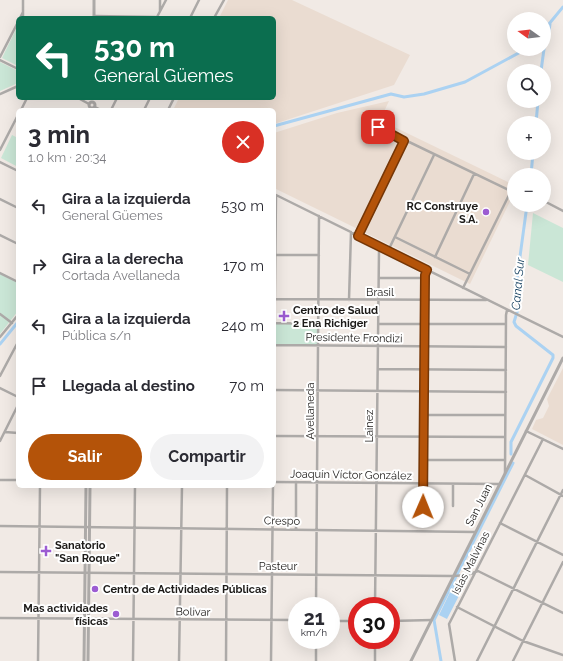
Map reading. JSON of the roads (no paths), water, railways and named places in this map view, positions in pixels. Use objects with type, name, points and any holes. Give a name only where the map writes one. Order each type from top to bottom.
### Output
[{"type":"street","points":[[23,0],[23,16]]},
{"type":"street","points":[[94,0],[94,16]]},
{"type":"street","points":[[160,0],[160,11]]},
{"type":"street","points":[[159,16],[166,0]]},
{"type":"street","points":[[191,16],[199,0]]},
{"type":"street","points":[[215,16],[224,0]]},
{"type":"street","points":[[21,16],[23,12]]},
{"type":"street","points":[[16,26],[0,58],[16,68]]},
{"type":"street","points":[[0,94],[16,87]]},
{"type":"street","points":[[81,100],[92,107]]},
{"type":"street","points":[[0,150],[16,120]]},
{"type":"street","points":[[378,127],[404,141],[511,191],[463,288]]},
{"type":"street","points":[[358,236],[404,141]]},
{"type":"street","points":[[388,251],[434,155]]},
{"type":"street","points":[[0,162],[16,170]]},
{"type":"street","points":[[435,257],[474,174]]},
{"type":"street","points":[[276,195],[486,300],[563,336]]},
{"type":"street","points":[[0,199],[16,207]]},
{"type":"street","points":[[551,205],[563,211]]},
{"type":"street","name":"Avellaneda","points":[[316,597],[319,216]]},
{"type":"street","points":[[349,300],[351,232]]},
{"type":"street","points":[[0,235],[16,243]]},
{"type":"street","points":[[395,237],[470,274]]},
{"type":"street","name":"Lainez","points":[[375,597],[378,278],[380,247]]},
{"type":"street","points":[[276,255],[319,255]]},
{"type":"street","points":[[423,507],[424,324],[425,278],[427,270]]},
{"type":"street","points":[[0,273],[16,281]]},
{"type":"street","points":[[378,278],[425,278]]},
{"type":"street","name":"Brasil","points":[[276,299],[486,300]]},
{"type":"street","points":[[505,473],[507,310]]},
{"type":"street","points":[[0,314],[12,323]]},
{"type":"street","points":[[0,337],[16,317]]},
{"type":"street","points":[[276,323],[319,324]]},
{"type":"street","points":[[378,324],[506,324]]},
{"type":"street","name":"Presidente Frondizi","points":[[276,345],[506,347]]},
{"type":"street","points":[[0,376],[16,346]]},
{"type":"street","name":"San Juan","points":[[411,661],[563,358]]},
{"type":"street","points":[[378,369],[506,370]]},
{"type":"street","points":[[0,388],[16,396]]},
{"type":"street","points":[[276,390],[506,392]]},
{"type":"street","points":[[0,441],[16,409]]},
{"type":"street","points":[[424,415],[505,415]]},
{"type":"street","points":[[526,431],[563,449]]},
{"type":"street","points":[[4,432],[16,433]]},
{"type":"street","points":[[276,436],[505,437]]},
{"type":"street","name":"Islas Malvinas","points":[[455,661],[448,627],[543,439]]},
{"type":"street","points":[[424,460],[505,460]]},
{"type":"street","points":[[525,475],[562,495]]},
{"type":"street","points":[[0,480],[16,480]]},
{"type":"street","name":"Joaquín Víctor González","points":[[276,482],[500,484]]},
{"type":"street","points":[[296,482],[296,529]]},
{"type":"street","points":[[453,484],[453,506]]},
{"type":"street","points":[[38,661],[40,488]]},
{"type":"street","points":[[84,661],[87,573],[86,488]]},
{"type":"street","points":[[87,528],[90,488]]},
{"type":"street","points":[[133,661],[135,488]]},
{"type":"street","points":[[179,661],[180,528],[182,488]]},
{"type":"street","points":[[226,661],[227,488]]},
{"type":"street","points":[[271,661],[272,529],[274,488]]},
{"type":"street","points":[[477,661],[562,495],[563,490]]},
{"type":"street","points":[[500,523],[563,555]]},
{"type":"street","name":"Crespo","points":[[0,526],[475,532]]},
{"type":"street","points":[[513,661],[563,562]]},
{"type":"street","points":[[476,571],[563,614]]},
{"type":"street","name":"Pasteur","points":[[0,572],[453,576],[466,575],[476,571]]},
{"type":"street","points":[[466,575],[471,580]]},
{"type":"street","points":[[457,607],[523,641],[563,655]]},
{"type":"street","name":"Bolivar","points":[[0,618],[288,620]]},
{"type":"street","points":[[86,619],[88,661]]},
{"type":"street","points":[[400,621],[432,620]]},
{"type":"street","points":[[316,649],[316,661]]},
{"type":"street","points":[[375,649],[375,661]]},
{"type":"water","points":[[455,582],[464,586],[447,619],[439,615]]},
{"type":"waterway","points":[[551,22],[563,7]]},
{"type":"waterway","points":[[276,125],[391,94],[404,97],[424,94],[465,82],[513,56]]},
{"type":"waterway","name":"Canal Sur","points":[[542,64],[543,56]]},
{"type":"waterway","name":"Canal Sur","points":[[537,108],[537,116]]},
{"type":"waterway","name":"Canal Sur","points":[[532,160],[532,168]]},
{"type":"waterway","name":"Canal Sur","points":[[511,454],[511,442],[553,358],[553,355],[516,326],[514,322],[519,301],[516,286],[526,212]]},
{"type":"waterway","points":[[0,344],[16,324]]},
{"type":"waterway","name":"Canal Sur","points":[[441,661],[434,620],[513,463]]},
{"type":"place","name":"RC Construye S.A.","points":[[486,212]]},
{"type":"place","name":"Centro de Salud 2 Ena Richiger","points":[[284,316]]},
{"type":"place","name":"Sanatorio \"San Roque\"","points":[[46,551]]},
{"type":"place","name":"Centro de Actividades Públicas","points":[[95,589]]},
{"type":"place","name":"Mas actividades físicas","points":[[116,614]]}]
